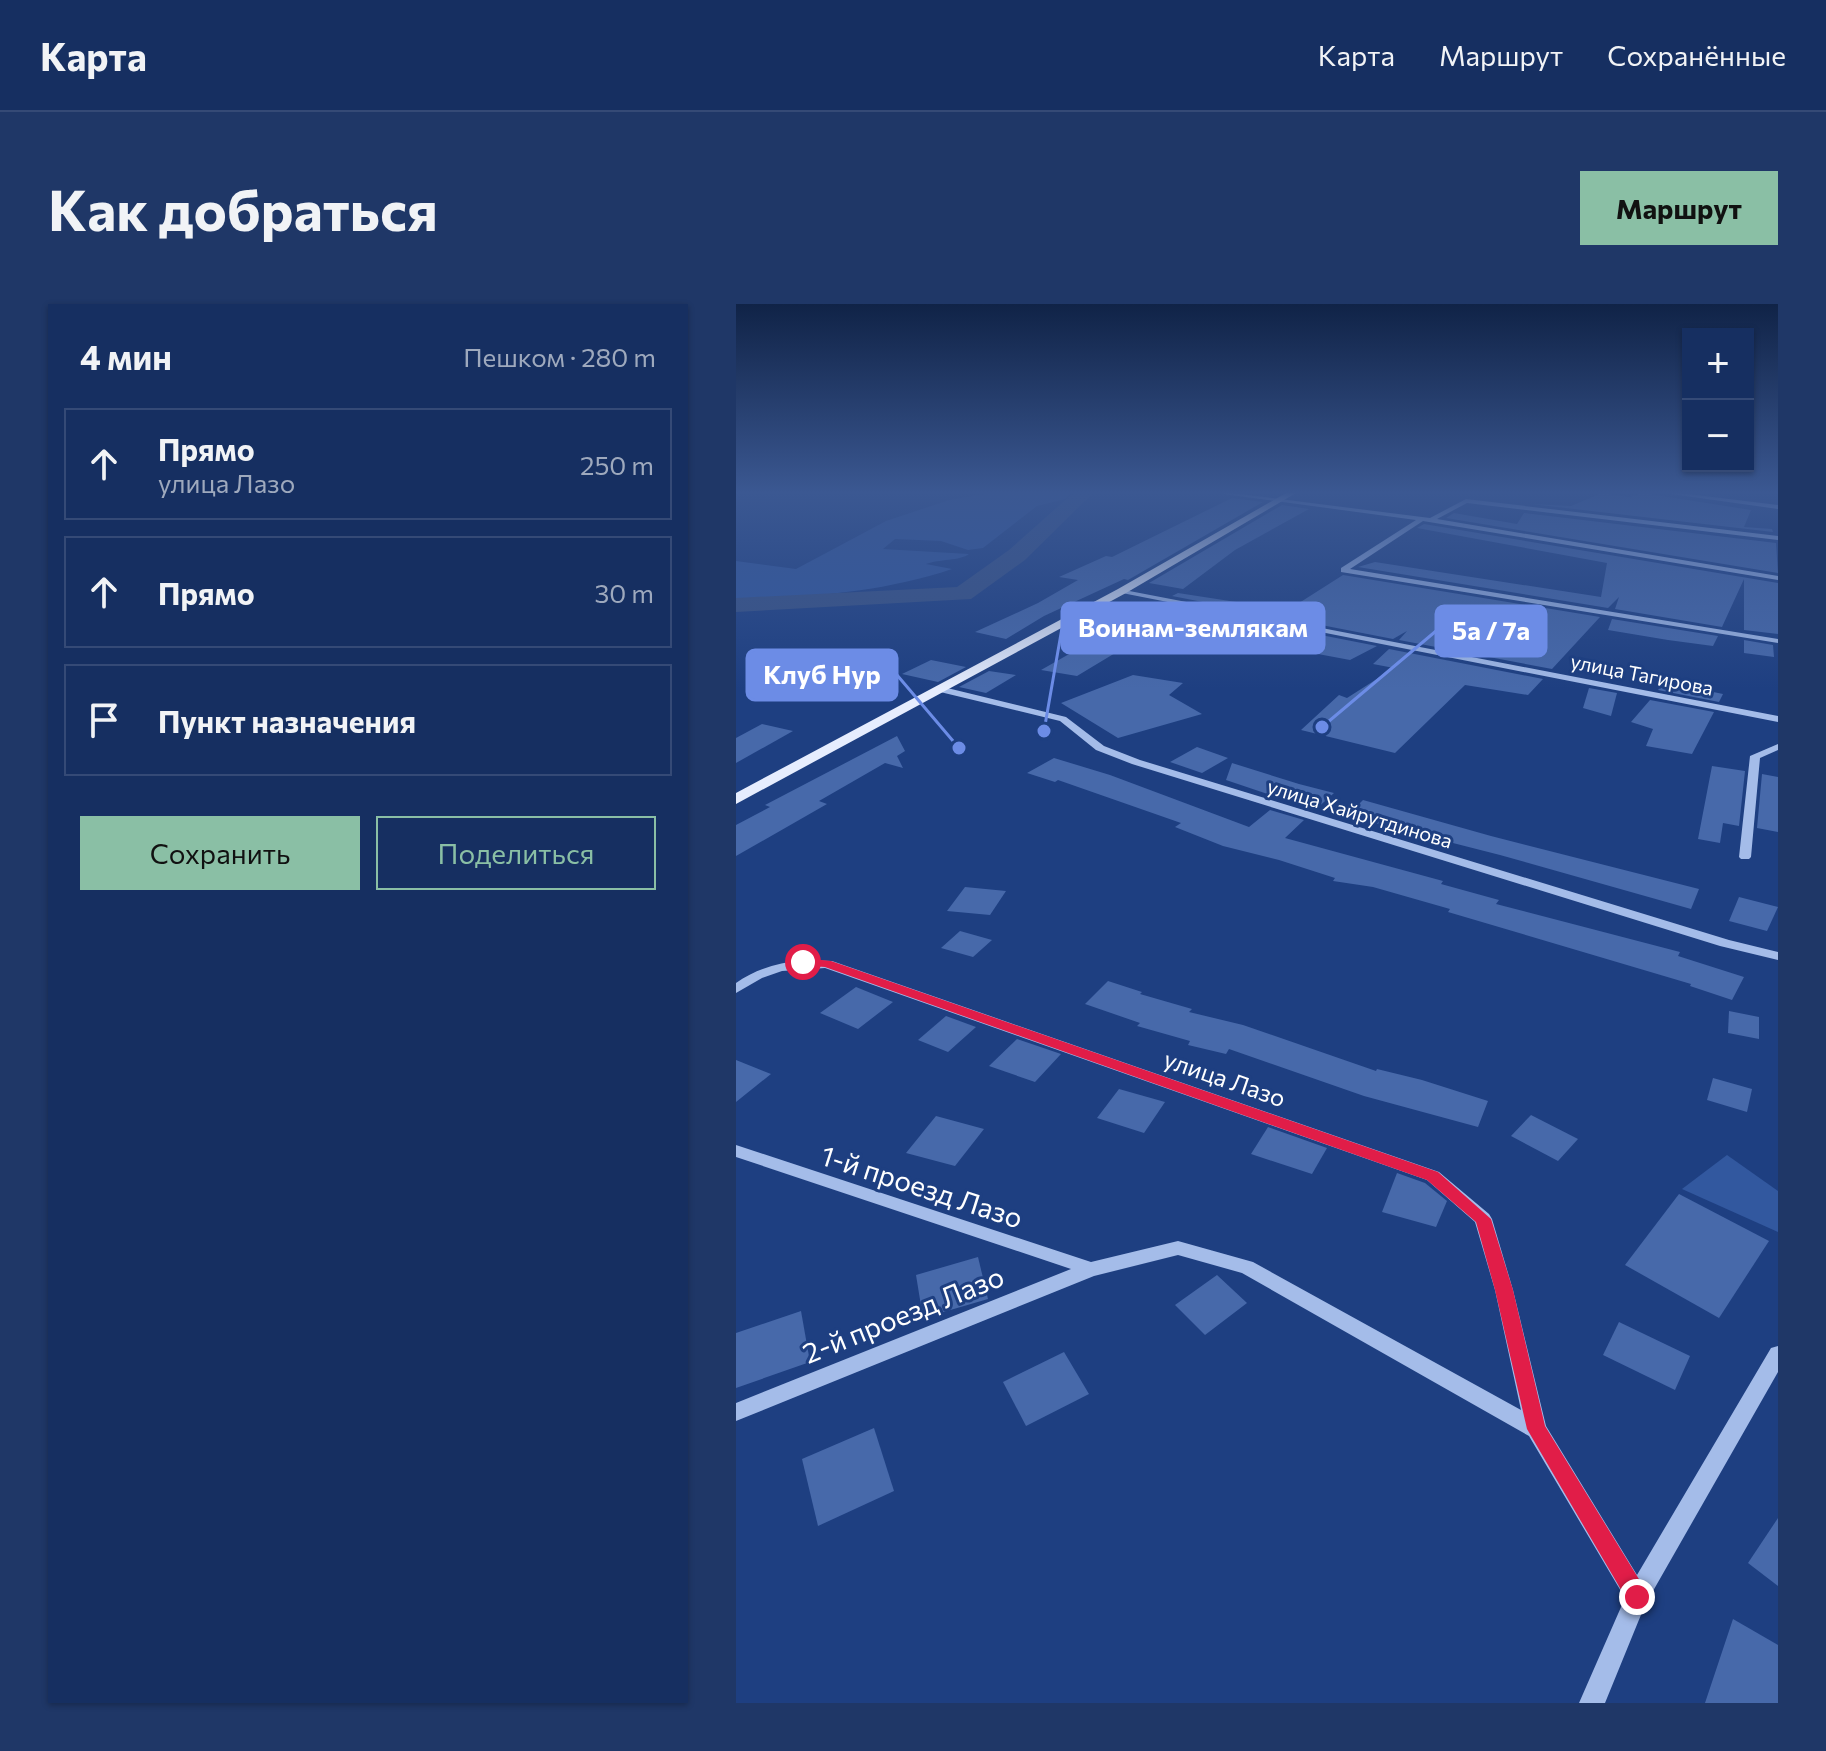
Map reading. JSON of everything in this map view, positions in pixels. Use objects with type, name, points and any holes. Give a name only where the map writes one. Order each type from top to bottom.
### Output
[{"type":"main road","points":[[736,799],[1179,558]]},
{"type":"street","points":[[1363,558],[1344,570],[1778,641]]},
{"type":"street","points":[[1658,558],[1778,578]]},
{"type":"street","name":"улица Тагирова","points":[[1122,591],[1778,719]]},
{"type":"street","name":"улица Хайрутдинова","points":[[939,689],[1063,719],[1100,748],[1179,776],[1725,943],[1778,956]]},
{"type":"street","points":[[1745,857],[1755,756],[1778,747]]},
{"type":"street","name":"улица Лазо","points":[[736,989],[755,974],[779,965],[827,964],[1433,1176],[1483,1219],[1504,1290],[1536,1429]]},
{"type":"street","name":"1-й проезд Лазо","points":[[736,1151],[1091,1269]]},
{"type":"street","name":"2-й проезд Лазо","points":[[736,1412],[1091,1269],[1178,1248],[1247,1267],[1536,1429]]},
{"type":"street","points":[[1592,1703],[1637,1597],[1778,1354]]},
{"type":"street","points":[[1536,1429],[1637,1597]]},
{"type":"shaded area","points":[[816,558],[958,558],[926,564],[952,569],[900,583],[845,592],[736,599],[736,561],[796,569]]},
{"type":"shaded area","points":[[1727,1155],[1778,1191],[1778,1232],[1682,1189]]},
{"type":"building","points":[[1101,558],[1166,558],[1128,580],[1124,579],[1044,616],[1006,639],[975,632],[1038,603],[1078,580],[1059,577]]},
{"type":"building","points":[[1191,558],[1224,558],[1183,589],[1149,583]]},
{"type":"building","points":[[1581,558],[1630,558],[1778,583],[1778,634],[1744,630],[1744,579],[1722,627],[1615,609],[1619,597],[1608,608],[1358,567],[1375,562],[1601,597],[1607,563]]},
{"type":"building","points":[[1689,558],[1777,558],[1778,573]]},
{"type":"building","points":[[1343,575],[1600,617],[1552,669],[1399,640],[1407,631],[1393,639],[1172,596],[1178,593],[1288,610]]},
{"type":"building","points":[[1159,603],[1377,646],[1350,660],[1264,644],[1267,642],[1175,617],[1077,676],[1041,670]]},
{"type":"building","points":[[1612,619],[1718,636],[1713,646],[1668,640],[1608,630]]},
{"type":"building","points":[[1744,640],[1773,645],[1774,657],[1744,653]]},
{"type":"building","points":[[1389,649],[1543,679],[1528,695],[1465,685],[1395,753],[1301,730],[1339,695],[1347,698],[1394,668],[1373,664]]},
{"type":"building","points":[[931,660],[966,667],[938,682],[902,674]]},
{"type":"building","points":[[989,671],[1016,675],[986,693],[959,687]]},
{"type":"building","points":[[1133,675],[1183,683],[1169,695],[1202,714],[1118,738],[1061,703]]},
{"type":"building","points":[[1665,682],[1723,694],[1719,702],[1658,690]]},
{"type":"building","points":[[1589,688],[1617,693],[1611,716],[1583,708]]},
{"type":"building","points":[[1650,700],[1714,712],[1692,754],[1646,746],[1653,729],[1631,722]]},
{"type":"building","points":[[762,724],[793,731],[736,763],[736,738]]},
{"type":"building","points":[[897,736],[905,751],[897,756],[903,768],[885,763],[819,801],[827,804],[736,856],[736,825],[770,807],[765,805]]},
{"type":"building","points":[[1197,747],[1228,758],[1202,773],[1170,762]]},
{"type":"building","points":[[1054,758],[1110,775],[1249,827],[1270,810],[1304,820],[1285,838],[1443,881],[1441,884],[1499,900],[1496,904],[1680,952],[1678,956],[1744,977],[1732,1000],[1691,984],[1448,912],[1450,909],[1373,887],[1333,881],[1335,878],[1223,846],[1175,827],[1181,823],[1058,780],[1055,782],[1027,773]]},
{"type":"building","points":[[1232,763],[1334,793],[1315,810],[1226,780]]},
{"type":"building","points":[[1712,766],[1745,771],[1739,826],[1723,823],[1720,843],[1698,839]]},
{"type":"building","points":[[1762,774],[1778,777],[1778,832],[1757,828]]},
{"type":"building","points":[[1363,800],[1699,889],[1691,909],[1347,816]]},
{"type":"building","points":[[965,887],[1006,891],[990,915],[947,911]]},
{"type":"building","points":[[1739,897],[1778,907],[1767,931],[1729,921]]},
{"type":"building","points":[[960,931],[992,940],[973,957],[941,948]]},
{"type":"building","points":[[1108,981],[1192,1009],[1189,1012],[1243,1025],[1376,1071],[1422,1080],[1488,1101],[1478,1127],[1364,1096],[1229,1049],[1226,1054],[1188,1045],[1190,1041],[1137,1026],[1140,1023],[1085,1004]]},
{"type":"building","points":[[856,987],[893,1002],[858,1029],[820,1013]]},
{"type":"building","points":[[1729,1011],[1759,1017],[1759,1039],[1728,1033]]},
{"type":"building","points":[[946,1016],[976,1027],[948,1052],[918,1040]]},
{"type":"building","points":[[1017,1039],[1061,1054],[1035,1082],[989,1066]]},
{"type":"building","points":[[736,1060],[771,1074],[736,1102]]},
{"type":"building","points":[[1713,1078],[1752,1089],[1747,1112],[1707,1100]]},
{"type":"building","points":[[1119,1089],[1165,1102],[1144,1133],[1097,1118]]},
{"type":"building","points":[[1531,1115],[1578,1139],[1558,1161],[1511,1136]]},
{"type":"building","points":[[936,1116],[984,1129],[955,1166],[906,1153]]},
{"type":"building","points":[[1268,1127],[1327,1148],[1312,1174],[1251,1154]]},
{"type":"building","points":[[1397,1173],[1425,1183],[1447,1201],[1436,1227],[1382,1212]]},
{"type":"building","points":[[1679,1194],[1769,1241],[1719,1318],[1625,1265]]},
{"type":"building","points":[[978,1257],[988,1299],[923,1318],[916,1275]]},
{"type":"building","points":[[1217,1275],[1247,1303],[1205,1335],[1175,1305]]},
{"type":"building","points":[[801,1311],[810,1362],[736,1388],[736,1333]]},
{"type":"building","points":[[1619,1322],[1690,1356],[1675,1390],[1603,1355]]},
{"type":"building","points":[[1064,1352],[1089,1394],[1026,1426],[1003,1382]]},
{"type":"building","points":[[874,1428],[894,1491],[818,1526],[802,1459]]},
{"type":"building","points":[[1778,1518],[1778,1586],[1748,1563]]},
{"type":"building","points":[[1733,1619],[1778,1645],[1778,1703],[1705,1703]]},
{"type":"waterway","points":[[736,605],[963,594],[1012,558]]},
{"type":"place","name":"5а / 7а","points":[[1322,727]]},
{"type":"place","name":"Воинам-землякам","points":[[1044,731]]},
{"type":"place","name":"Клуб Нур","points":[[959,748]]},
{"type":"route","points":[[803,962],[827,964],[1433,1176],[1483,1219],[1504,1290],[1536,1429],[1637,1597]]}]
